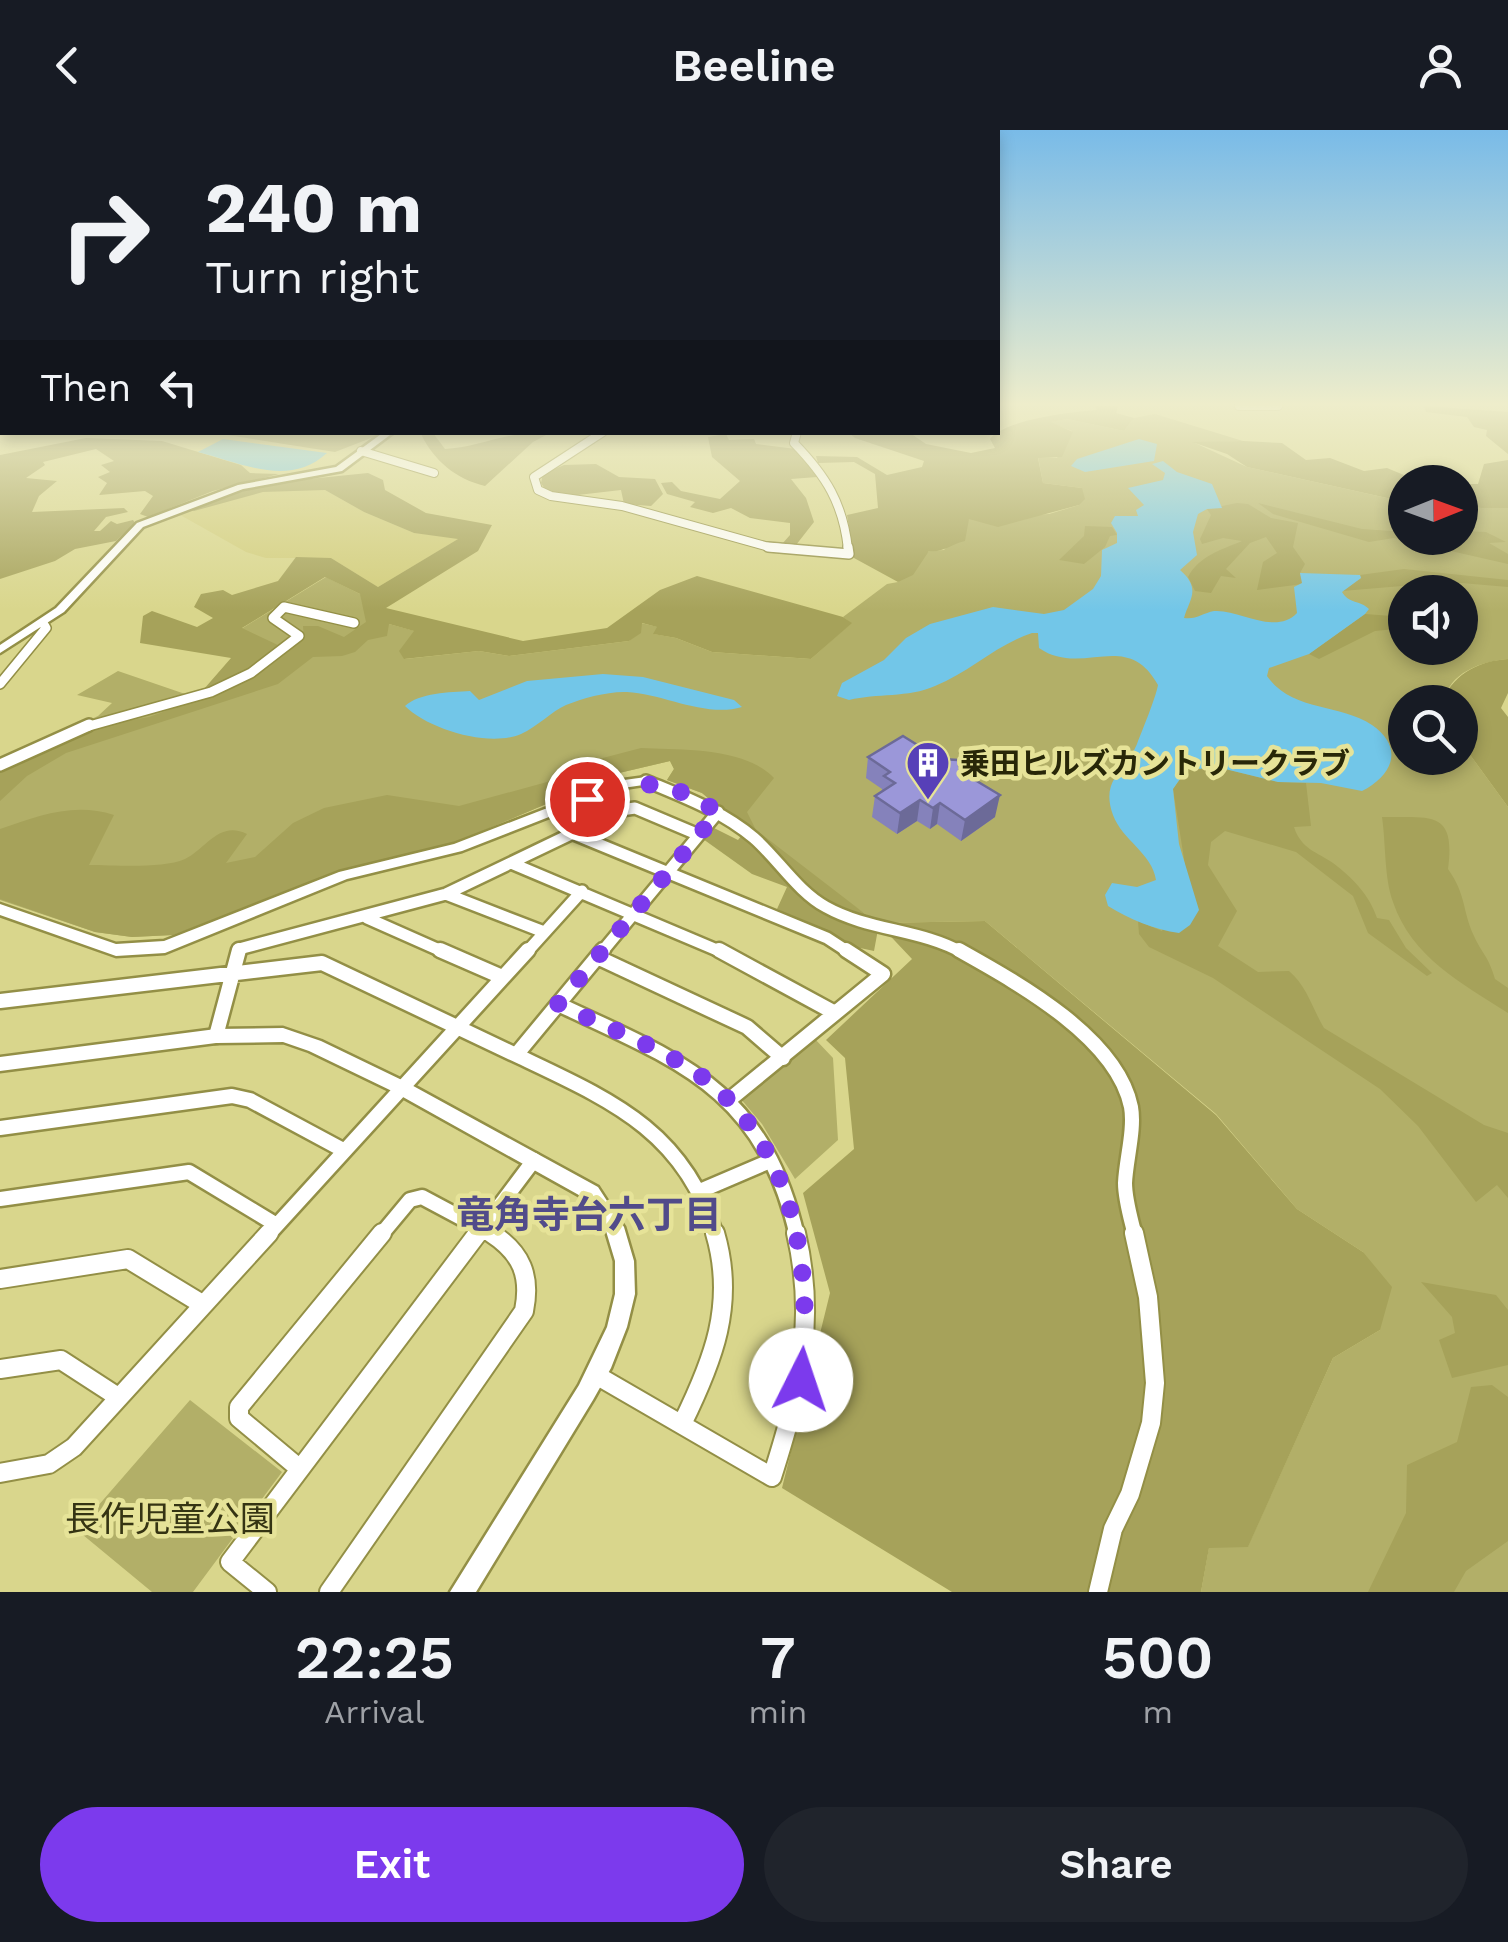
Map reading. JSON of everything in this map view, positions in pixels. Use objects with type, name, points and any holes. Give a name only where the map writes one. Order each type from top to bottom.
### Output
[{"type":"street","points":[[0,650],[66,604],[140,525],[241,487],[314,474]]},
{"type":"street","points":[[537,474],[534,477],[538,490],[551,496],[622,506],[770,547],[849,554],[844,514],[832,499],[823,474]]},
{"type":"street","points":[[0,766],[86,726],[188,701],[251,673],[299,636],[273,618],[276,611],[291,606],[354,623]]},
{"type":"street","points":[[0,684],[46,628],[43,623]]},
{"type":"street","points":[[0,910],[116,950],[165,947],[344,876],[457,848],[621,784],[646,782],[718,812],[755,839],[820,904],[849,919],[948,944],[1028,991],[1076,1026],[1111,1064],[1132,1123],[1125,1188],[1148,1298],[1155,1383],[1151,1423],[1130,1494],[1113,1530],[1098,1592]]},
{"type":"street","points":[[216,1036],[239,950],[446,894],[621,810],[635,808],[699,835]]},
{"type":"street","points":[[516,1055],[718,812]]},
{"type":"street","points":[[574,834],[827,938],[883,974],[729,1100]]},
{"type":"street","points":[[511,863],[635,910],[748,960],[835,1013]]},
{"type":"street","points":[[0,1473],[62,1458],[582,891]]},
{"type":"street","points":[[446,894],[544,932]]},
{"type":"street","points":[[367,918],[502,977]]},
{"type":"street","points":[[598,957],[747,1027],[783,1058]]},
{"type":"street","points":[[0,1002],[328,964],[614,1102],[657,1135],[700,1191],[719,1238],[724,1310],[711,1364],[682,1424]]},
{"type":"street","points":[[558,1004],[698,1074],[729,1100],[770,1161],[796,1225],[806,1342],[801,1380],[772,1477],[596,1375]]},
{"type":"street","points":[[0,1064],[216,1036],[289,1037],[400,1087],[592,1193],[611,1218],[622,1246],[626,1289],[622,1316],[596,1375],[462,1592]]},
{"type":"street","points":[[2,1132],[232,1096],[250,1100],[343,1150]]},
{"type":"street","points":[[266,1592],[230,1562],[534,1160]]},
{"type":"street","points":[[700,1191],[770,1161]]},
{"type":"street","points":[[0,1199],[190,1172],[275,1224]]},
{"type":"street","points":[[300,1469],[239,1418],[239,1407],[410,1200],[422,1197],[516,1250],[526,1263],[530,1282],[524,1310],[329,1592]]},
{"type":"street","points":[[0,1279],[128,1259],[202,1304]]},
{"type":"street","points":[[0,1369],[61,1360],[118,1397]]},
{"type":"shaded area","points":[[0,474],[32,474],[26,478],[57,481],[39,496],[32,512],[124,508],[128,512],[106,517],[94,531],[100,531],[111,521],[135,523],[116,541],[75,549],[55,561],[0,579]]},
{"type":"shaded area","points":[[278,474],[213,491],[148,517],[140,514],[153,496],[145,491],[99,495],[107,483],[98,477]]},
{"type":"shaded area","points":[[371,474],[383,480],[385,490],[426,513],[492,525],[478,551],[386,608],[523,641],[607,628],[660,590],[697,576],[843,617],[852,623],[811,659],[712,652],[653,634],[657,627],[642,623],[641,633],[629,641],[509,656],[479,651],[404,659],[399,651],[414,631],[389,624],[387,636],[368,640],[355,652],[342,656],[313,657],[278,684],[66,753],[27,776],[0,801],[0,770],[7,766],[103,725],[149,717],[213,694],[266,669],[304,639],[303,626],[318,626],[344,637],[366,622],[360,594],[325,577],[242,628],[282,647],[252,668],[204,689],[231,658],[140,643],[143,616],[152,611],[197,627],[213,618],[194,607],[201,594],[223,590],[232,595],[278,581],[296,557],[331,558],[378,587],[458,539],[414,533],[325,490],[263,492],[194,511],[189,508],[269,483]]},
{"type":"shaded area","points":[[455,474],[498,474],[485,486]]},
{"type":"shaded area","points":[[543,474],[614,474],[655,479],[663,494],[651,506],[624,504],[621,490],[569,496],[546,491],[541,483]]},
{"type":"shaded area","points":[[732,474],[815,474],[817,477],[791,479],[806,498],[814,522],[796,545],[782,544],[790,535],[790,523],[750,518],[731,508],[713,513],[690,507],[695,502],[667,494],[661,483],[672,482],[681,491],[720,499],[740,481]]},
{"type":"shaded area","points":[[875,474],[1041,474],[1043,483],[1082,488],[1085,499],[1079,505],[998,527],[969,519],[965,541],[929,551],[913,575],[898,582],[854,558],[847,515],[878,508]]},
{"type":"shaded area","points":[[1280,474],[1388,474],[1388,498]]},
{"type":"shaded area","points":[[1481,474],[1508,474],[1508,508],[1481,508]]},
{"type":"shaded area","points":[[325,490],[414,533],[460,538],[378,587],[331,558],[266,558],[246,552],[175,512],[263,492]]},
{"type":"shaded area","points":[[1258,503],[1362,529],[1388,531],[1388,539],[1369,542],[1273,514]]},
{"type":"shaded area","points":[[1248,504],[1271,518],[1298,523],[1293,547],[1305,564],[1300,573],[1303,584],[1257,590],[1263,562],[1277,553],[1266,537],[1250,543],[1226,569],[1236,578],[1221,576],[1211,593],[1195,591],[1188,577],[1198,564],[1242,541],[1223,538],[1202,544],[1200,539],[1211,515],[1207,509]]},
{"type":"shaded area","points":[[1085,526],[1112,527],[1117,535],[1110,536],[1105,547],[1084,564],[1059,560],[1084,536]]},
{"type":"shaded area","points":[[1478,532],[1506,542],[1489,543],[1508,554],[1508,564],[1469,555],[1478,555]]},
{"type":"shaded area","points":[[1404,569],[1461,575],[1388,575],[1388,587],[1342,591],[1360,575]]},
{"type":"shaded area","points":[[1478,577],[1508,580],[1508,587],[1478,584]]},
{"type":"shaded area","points":[[1365,614],[1388,616],[1388,630],[1375,631],[1319,659],[1309,654]]},
{"type":"shaded area","points":[[1508,659],[1508,693],[1501,708],[1508,717],[1508,807],[1478,766],[1478,685],[1452,685],[1470,670]]},
{"type":"shaded area","points":[[641,748],[712,752],[762,768],[774,778],[747,812],[756,830],[877,923],[985,921],[1216,1115],[1297,1209],[1363,1252],[1392,1287],[1380,1330],[1333,1358],[1248,1547],[1209,1548],[1201,1592],[952,1592],[782,1488],[830,1293],[803,1193],[854,1149],[845,1058],[826,1040],[912,959],[879,924],[874,951],[846,945],[777,909],[787,887],[752,874],[703,839],[714,828],[738,840],[746,830],[702,793],[667,780],[674,769],[670,761],[619,773],[452,844],[345,870],[173,935],[132,937],[95,932],[0,899],[0,829],[42,815],[84,810],[114,815],[89,865],[175,862],[221,833],[247,834],[226,863],[255,857],[293,823],[324,808],[387,795],[459,806],[547,782],[599,759]]},
{"type":"shaded area","points":[[1221,768],[1278,782],[1306,783],[1311,826],[1294,827],[1301,840],[1353,881],[1377,918],[1389,920],[1406,948],[1432,973],[1427,976],[1368,933],[1353,896],[1296,852],[1225,831],[1211,842],[1208,865],[1237,911],[1218,946],[1258,972],[1289,971],[1305,990],[1324,1028],[1484,1125],[1508,1133],[1508,1198],[1497,1185],[1476,1202],[1418,1126],[1380,1089],[1213,978],[1149,947],[1139,934],[1138,921],[1162,931],[1185,865],[1173,789],[1187,769]]},
{"type":"shaded area","points":[[1382,817],[1426,818],[1443,826],[1448,836],[1448,869],[1495,979],[1508,988],[1508,1013],[1440,967],[1402,922],[1390,892]]},
{"type":"shaded area","points":[[1421,1282],[1496,1295],[1508,1310],[1508,1365],[1452,1378],[1439,1340],[1455,1333],[1452,1317]]},
{"type":"shaded area","points":[[1492,1385],[1508,1397],[1508,1541],[1466,1571],[1454,1592],[1368,1592],[1406,1513],[1407,1465],[1457,1442],[1471,1387]]},
{"type":"green space","name":"乗田ヒルズカントリークラブ","points":[[1041,474],[1280,474],[1388,498],[1388,555],[1478,555],[1478,507],[1508,508],[1508,659],[1468,670],[1451,685],[1388,685],[1388,775],[1478,775],[1478,766],[1508,807],[1508,1592],[1201,1592],[1209,1547],[1248,1546],[1333,1358],[1380,1330],[1363,1252],[1297,1209],[1216,1114],[985,921],[878,923],[746,830],[702,793],[667,780],[674,769],[670,761],[619,773],[452,844],[345,870],[173,935],[132,937],[95,932],[0,900],[0,762],[98,716],[112,703],[77,695],[118,671],[191,696],[252,668],[241,629],[326,577],[360,594],[389,624],[415,631],[405,659],[479,651],[509,656],[629,641],[641,623],[658,627],[654,634],[712,652],[811,659],[851,623],[843,617],[887,584],[898,582],[929,551],[944,550],[969,519],[1049,514],[1079,505],[1082,488],[1043,483]]},
{"type":"green space","points":[[815,1039],[833,1058],[838,1140],[795,1179],[762,1124],[740,1098]]},
{"type":"green space","name":"長作児童公園","points":[[190,1400],[282,1472],[193,1592],[152,1592],[77,1530]]},
{"type":"water","points":[[1165,474],[1183,474],[1212,484],[1222,508],[1198,514],[1193,532],[1197,555],[1180,570],[1192,589],[1184,618],[1224,611],[1278,622],[1297,613],[1294,587],[1302,583],[1300,573],[1360,575],[1342,592],[1369,609],[1365,614],[1309,654],[1269,668],[1267,676],[1289,696],[1359,718],[1388,742],[1387,770],[1362,791],[1321,783],[1278,782],[1221,768],[1187,769],[1173,789],[1179,844],[1199,910],[1190,925],[1179,933],[1125,915],[1108,906],[1105,895],[1112,883],[1137,887],[1156,880],[1149,862],[1117,824],[1110,803],[1112,784],[1137,744],[1158,685],[1146,668],[1118,656],[1055,656],[1039,648],[1038,633],[1032,633],[925,690],[849,700],[837,696],[842,683],[884,660],[906,638],[930,624],[993,607],[1044,614],[1064,610],[1093,589],[1101,576],[1102,550],[1117,543],[1111,523],[1115,516],[1138,516],[1136,510],[1144,505],[1128,488],[1163,480]]},
{"type":"water","points":[[603,674],[643,677],[734,700],[742,707],[714,710],[641,694],[612,693],[566,705],[521,734],[493,739],[443,729],[405,706],[435,694],[470,691],[479,700],[527,681]]},
{"type":"building","points":[[903,736],[940,759],[958,760],[960,771],[1000,795],[965,820],[940,803],[933,808],[920,800],[900,813],[875,796],[895,783],[884,776],[890,772],[868,757]]},
{"type":"place","name":"乗田ヒルズカントリークラブ","points":[[928,801]]},
{"type":"district","name":"竜角寺台六丁目","points":[[589,1215]]},
{"type":"route","points":[[587,799],[621,784],[646,782],[702,802],[718,812],[558,1004],[698,1074],[729,1100],[762,1146],[783,1185],[801,1251],[806,1342],[801,1380]]}]
